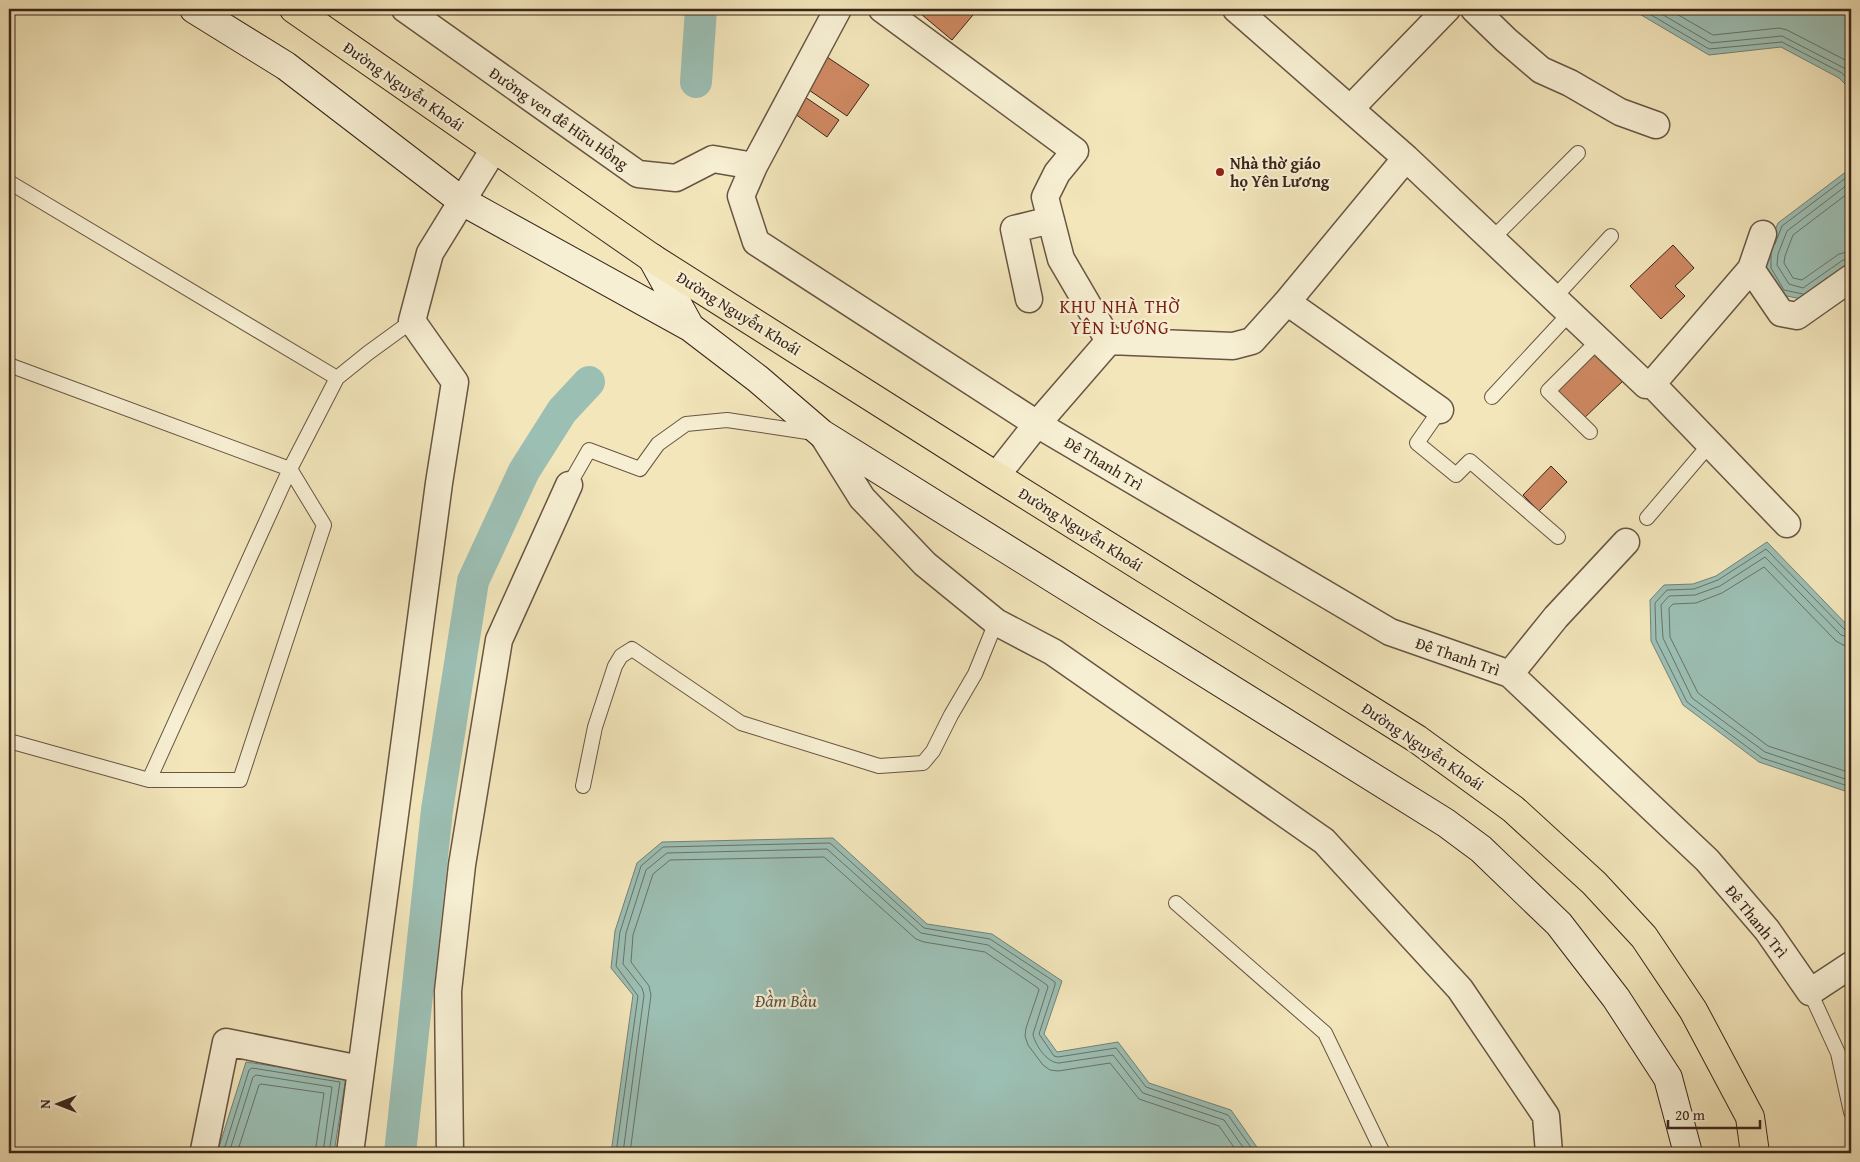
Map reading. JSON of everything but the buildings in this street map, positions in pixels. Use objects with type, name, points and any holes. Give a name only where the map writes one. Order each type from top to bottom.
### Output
[{"type":"main road","name":"Đường Nguyễn Khoái","points":[[294,9],[652,258],[1417,739],[1513,809],[1594,883],[1644,937],[1693,1010],[1750,1117],[1755,1153]]},
{"type":"street","points":[[194,9],[286,66],[462,201],[690,326],[758,379],[822,434],[1446,823],[1481,849],[1559,924],[1616,998],[1668,1078],[1688,1153]]},
{"type":"street","name":"Đường ven đê Hữu Hồng","points":[[405,9],[638,174],[676,178],[713,158],[754,166]]},
{"type":"street","name":"Đê Thanh Trì","points":[[838,9],[754,166],[741,196],[756,242],[1037,424],[1390,632],[1510,674],[1707,860],[1767,930],[1810,992]]},
{"type":"street","points":[[882,9],[1075,151],[1057,173],[1045,197],[1061,259],[1109,341]]},
{"type":"street","points":[[1236,9],[1406,158],[1646,385],[1652,384],[1751,269],[1763,234]]},
{"type":"street","points":[[1350,109],[1447,9]]},
{"type":"street","points":[[1474,9],[1506,40],[1542,70],[1570,83],[1620,112],[1656,125]]},
{"type":"street","points":[[350,1153],[437,503],[455,382],[412,321],[430,253],[494,149]]},
{"type":"street","points":[[1109,341],[1233,346],[1252,341],[1288,302],[1406,158]]},
{"type":"street","points":[[1029,299],[1014,229],[1051,220]]},
{"type":"street","points":[[652,258],[690,326]]},
{"type":"street","points":[[1751,269],[1781,313],[1796,316],[1851,278]]},
{"type":"street","points":[[1288,302],[1440,410]]},
{"type":"street","points":[[996,476],[1037,424],[1109,341]]},
{"type":"street","points":[[1652,384],[1787,524]]},
{"type":"street","points":[[822,434],[862,498],[924,564],[996,622],[1053,652],[1324,841],[1460,989],[1546,1116],[1549,1153]]},
{"type":"street","points":[[450,1153],[448,991],[462,865],[499,640],[569,485]]},
{"type":"street","points":[[1510,674],[1556,617],[1626,542]]},
{"type":"street","points":[[1810,992],[1851,965]]},
{"type":"street","points":[[204,1150],[226,1042],[360,1069]]},
{"type":"lane","points":[[1492,239],[1578,153]]},
{"type":"lane","points":[[9,182],[337,378]]},
{"type":"lane","points":[[1492,397],[1612,236]]},
{"type":"lane","points":[[149,780],[290,469],[337,378],[412,321]]},
{"type":"lane","points":[[1590,432],[1548,391],[1599,340]]},
{"type":"lane","points":[[9,365],[290,469],[324,525],[240,780],[149,780],[9,740]]},
{"type":"lane","points":[[1440,410],[1417,443],[1456,475],[1470,461],[1558,537]]},
{"type":"lane","points":[[569,485],[589,450],[640,469],[658,444],[686,424],[727,420],[822,434]]},
{"type":"lane","points":[[1647,518],[1710,444]]},
{"type":"lane","points":[[583,786],[595,727],[615,666],[621,656],[632,649],[741,723],[878,766],[908,765],[923,763],[933,751],[975,674],[996,622]]},
{"type":"lane","points":[[1176,903],[1325,1033],[1383,1153]]},
{"type":"lane","points":[[1810,992],[1838,1053],[1851,1112]]},
{"type":"water","points":[[1631,9],[1851,9],[1851,90],[1839,78],[1781,47],[1709,55]]},
{"type":"water","points":[[1851,168],[1851,269],[1806,300],[1782,295],[1765,269],[1766,252],[1778,223]]},
{"type":"water","points":[[1767,542],[1851,629],[1851,793],[1759,762],[1683,705],[1651,641],[1650,600],[1664,585],[1693,584],[1716,576]]},
{"type":"water","name":"Đầm Bầu","points":[[833,838],[927,924],[992,934],[1062,981],[1044,1034],[1057,1052],[1118,1042],[1149,1083],[1231,1110],[1261,1153],[611,1153],[633,995],[611,968],[615,931],[637,863],[662,842]]},
{"type":"water","points":[[246,1062],[346,1077],[334,1153],[217,1153]]},
{"type":"waterway","points":[[696,82],[701,9]]},
{"type":"waterway","points":[[400,1153],[437,810],[473,581],[524,471],[562,411],[589,382]]},
{"type":"place","name":"Nhà thờ giáo họ Yên Lương","points":[[1220,172]]},
{"type":"district","name":"KHU NHÀ THỜ YÊN LƯƠNG","points":[[1120,317]]}]
